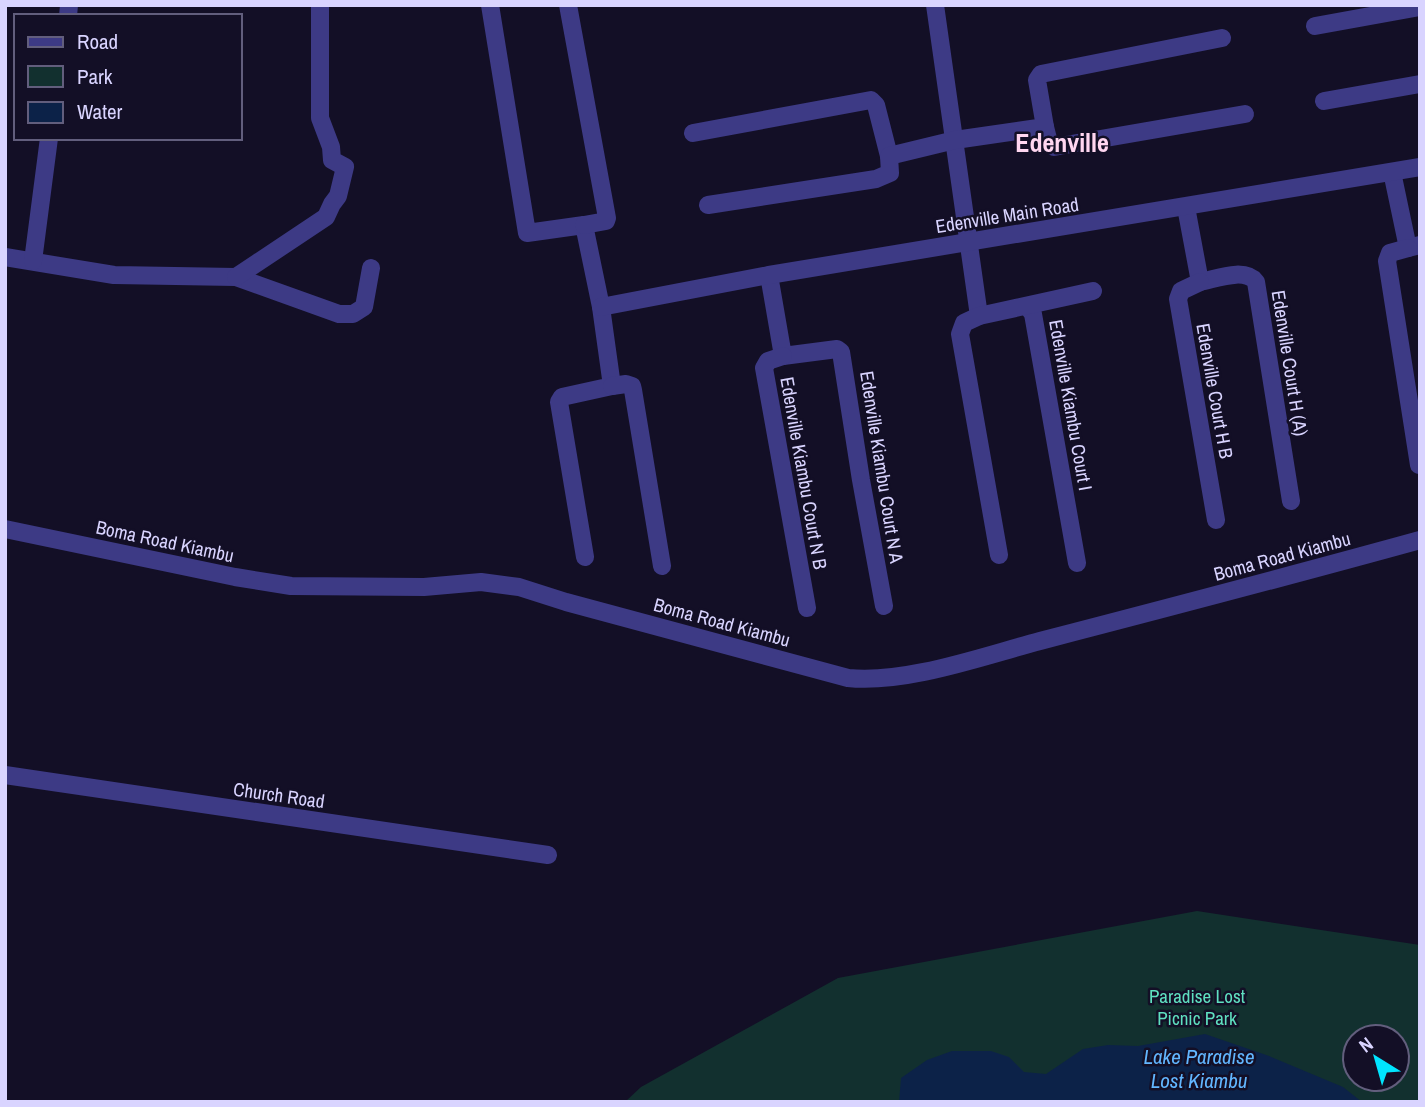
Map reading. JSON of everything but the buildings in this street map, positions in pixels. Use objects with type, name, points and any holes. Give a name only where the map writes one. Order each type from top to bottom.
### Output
[{"type":"street","points":[[236,278],[326,217],[338,196],[345,167],[332,160],[331,147],[320,118],[320,5]]},
{"type":"street","points":[[490,5],[527,233],[606,221],[607,218],[568,5]]},
{"type":"street","points":[[935,5],[979,316],[964,323],[960,334],[999,555]]},
{"type":"street","points":[[1315,26],[1420,8]]},
{"type":"street","points":[[1222,38],[1041,74],[1037,80],[1049,143],[1054,147],[1245,114]]},
{"type":"street","points":[[1324,101],[1420,85]]},
{"type":"street","points":[[693,133],[870,100],[876,104],[889,156],[890,173],[885,177],[708,205]]},
{"type":"street","points":[[889,156],[955,140],[1045,127]]},
{"type":"street","points":[[33,261],[49,140]]},
{"type":"street","name":"Edenville Main Road","points":[[601,307],[769,275],[1420,167]]},
{"type":"street","points":[[1392,172],[1414,247],[1390,253],[1387,261],[1419,465]]},
{"type":"street","points":[[1186,207],[1200,282]]},
{"type":"street","points":[[584,225],[601,307],[612,386]]},
{"type":"street","points":[[5,257],[114,275],[236,278],[340,314],[352,314],[364,307],[371,268]]},
{"type":"street","name":"Edenville Court H (A)","points":[[1200,282],[1244,274],[1253,277],[1256,282],[1291,501]]},
{"type":"street","points":[[769,275],[783,356]]},
{"type":"street","name":"Edenville Court H B","points":[[1200,282],[1181,291],[1178,299],[1216,520]]},
{"type":"street","points":[[1028,307],[1041,301],[1093,292]]},
{"type":"street","name":"Edenville Kiambu Court I","points":[[979,316],[1028,307],[1033,314],[1077,563]]},
{"type":"street","name":"Edenville Kiambu Court N A","points":[[783,356],[839,349],[841,352],[884,606]]},
{"type":"street","name":"Edenville Kiambu Court N B","points":[[783,356],[768,361],[764,368],[807,608]]},
{"type":"street","points":[[585,557],[559,402],[562,397],[626,384],[632,386],[633,390],[662,566]]},
{"type":"street","name":"Boma Road Kiambu","points":[[5,529],[235,577],[291,586],[424,587],[481,582],[519,587],[566,602],[848,678],[864,680],[921,671],[1250,587],[1420,540]]},
{"type":"street","name":"Church Road","points":[[5,775],[548,855]]},
{"type":"green space","name":"Paradise Lost Picnic Park","points":[[1197,911],[1420,945],[1420,1102],[625,1102],[641,1087],[838,978]]},
{"type":"water","name":"Lake Paradise Lost Kiambu","points":[[1205,1034],[1269,1056],[1341,1086],[1341,1093],[1351,1093],[1362,1102],[899,1102],[901,1078],[927,1060],[952,1051],[991,1051],[1009,1057],[1024,1072],[1046,1074],[1083,1049],[1108,1045],[1138,1046]]},
{"type":"district","name":"Edenville","points":[[1062,143]]}]
